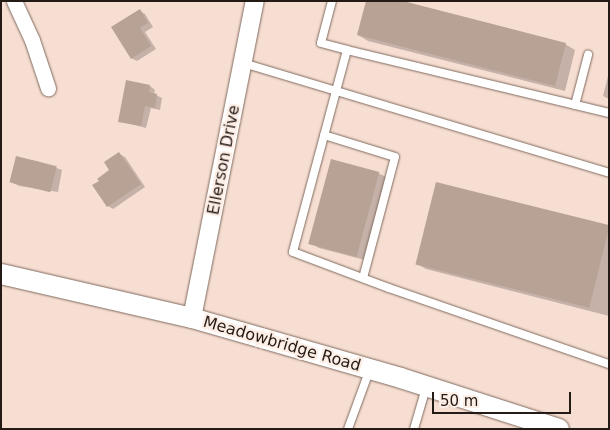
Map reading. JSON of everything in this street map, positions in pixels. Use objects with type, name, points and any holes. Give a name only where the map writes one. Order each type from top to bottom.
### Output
[{"type":"main road","name":"Meadowbridge Road","points":[[1,274],[192,318],[427,386],[559,429]]},
{"type":"street","points":[[14,1],[32,40],[48,88]]},
{"type":"street","name":"Ellerson Drive","points":[[192,318],[255,1]]},
{"type":"lane","points":[[332,1],[321,43],[609,113]]},
{"type":"lane","points":[[347,50],[293,252],[609,364]]},
{"type":"lane","points":[[575,105],[588,55]]},
{"type":"lane","points":[[243,63],[609,173]]},
{"type":"lane","points":[[324,135],[395,157],[363,278]]},
{"type":"lane","points":[[348,429],[370,369]]},
{"type":"lane","points":[[414,429],[427,386]]},
{"type":"building","points":[[366,1],[403,1],[566,43],[555,86],[357,35]]},
{"type":"building","points":[[140,9],[148,23],[140,28],[151,46],[131,59],[111,27]]},
{"type":"building","points":[[126,80],[150,85],[149,92],[157,94],[155,108],[145,106],[141,126],[118,122]]},
{"type":"building","points":[[119,152],[141,184],[107,207],[92,185],[99,181],[97,179],[109,170],[104,162]]},
{"type":"building","points":[[16,156],[57,166],[50,192],[9,182]]},
{"type":"building","points":[[331,159],[379,172],[357,257],[308,244]]},
{"type":"building","points":[[436,182],[609,225],[589,308],[415,264]]}]
